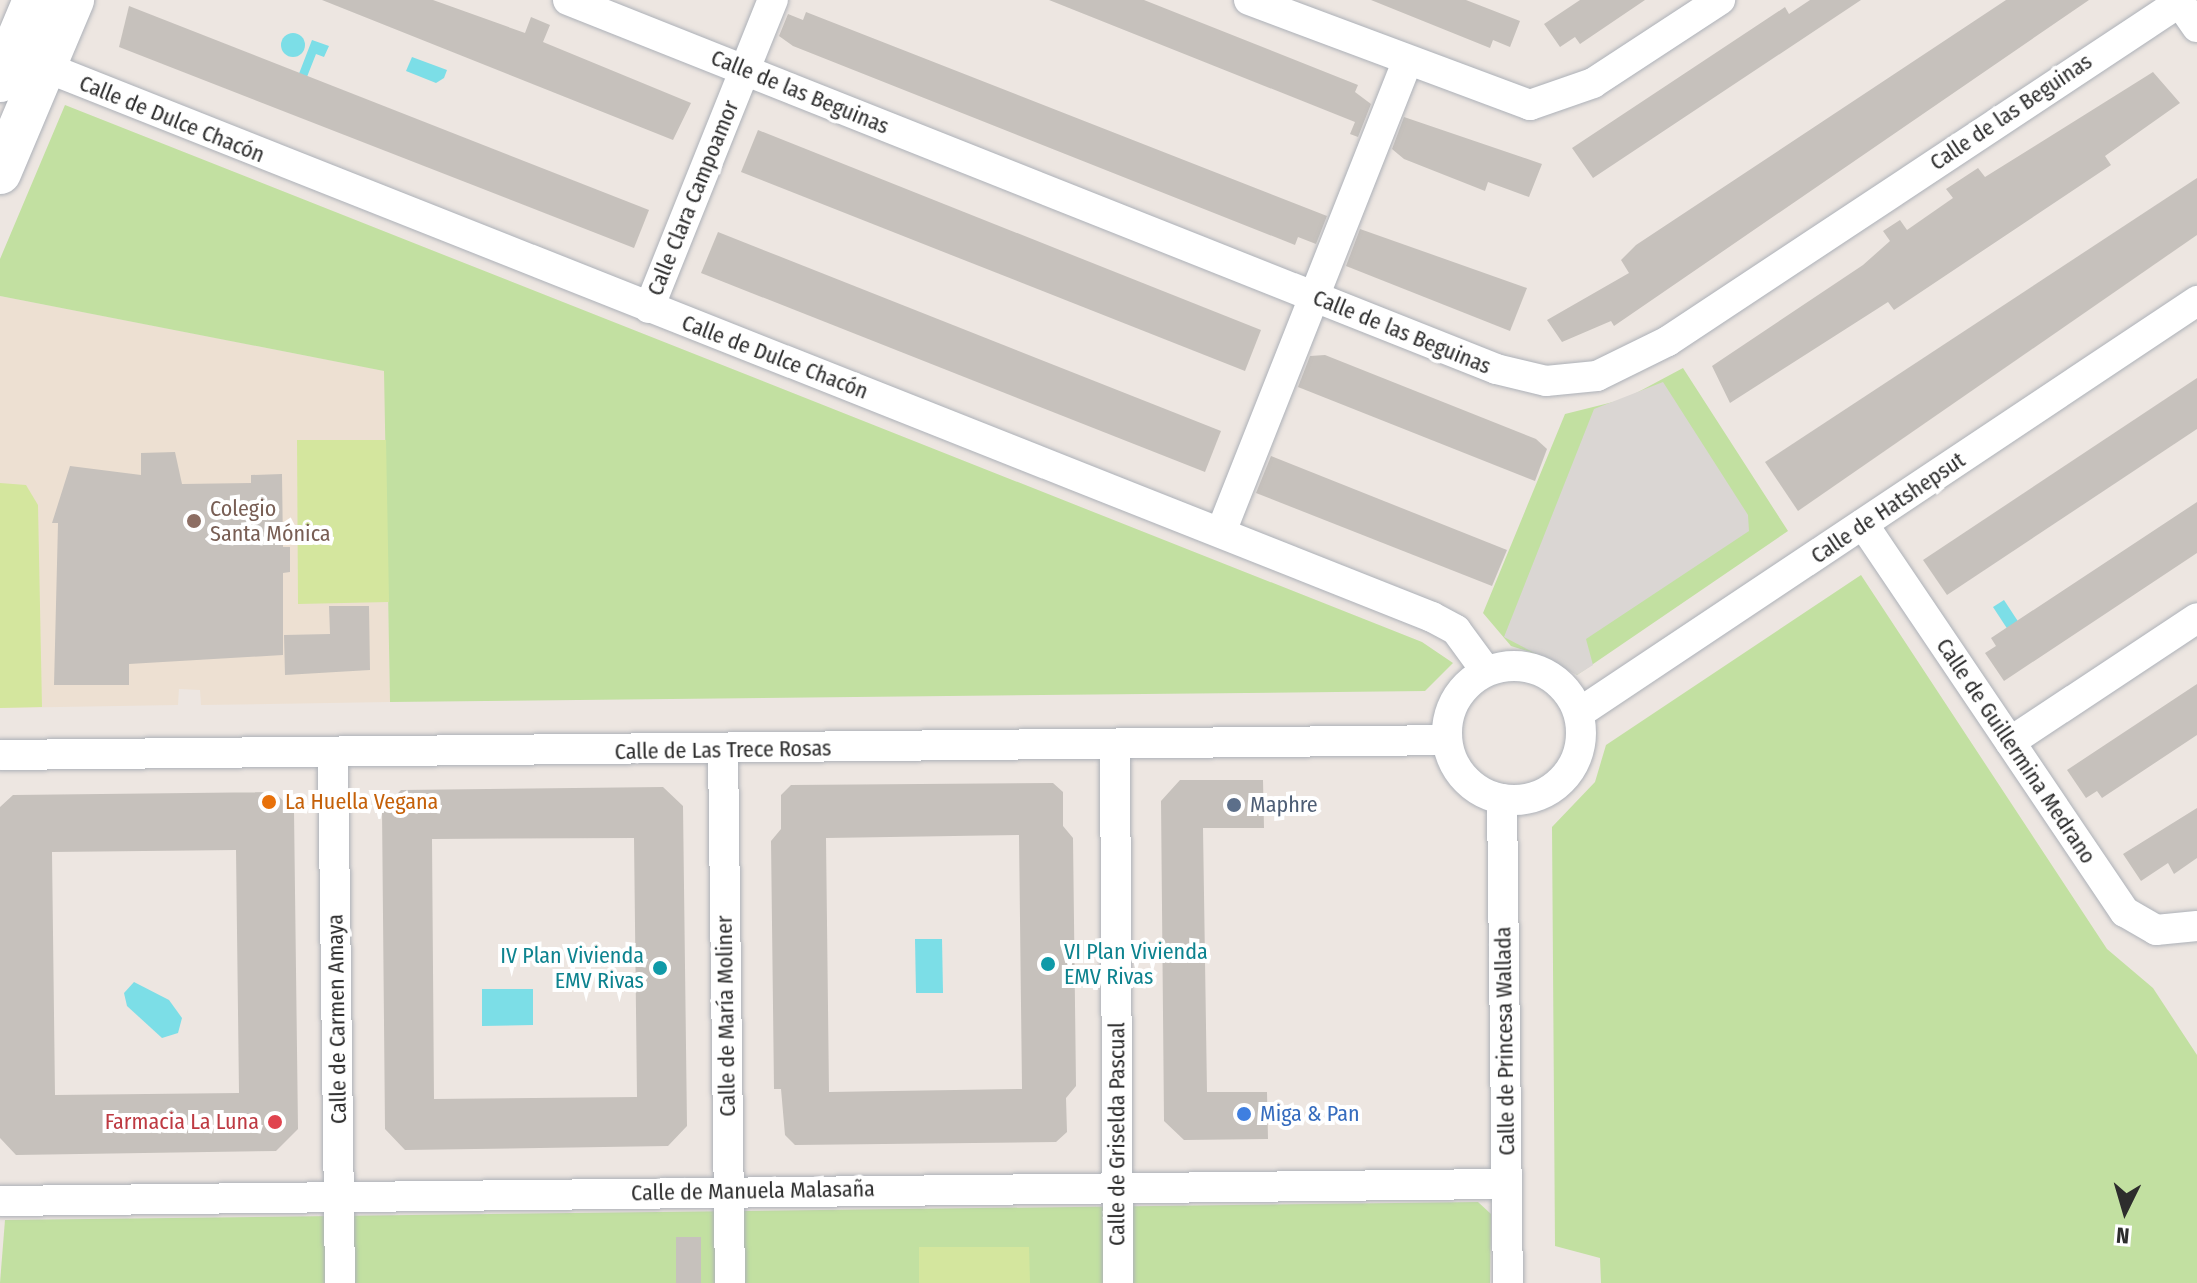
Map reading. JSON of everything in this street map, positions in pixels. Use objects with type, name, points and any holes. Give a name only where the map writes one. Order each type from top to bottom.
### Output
[{"type":"street","points":[[0,81],[34,0]]},
{"type":"street","points":[[0,173],[73,0]]},
{"type":"street","name":"Calle de las Beguinas","points":[[568,0],[1517,377],[1597,376],[1668,341],[2185,10]]},
{"type":"street","name":"Calle Clara Campoamor","points":[[649,308],[773,0]]},
{"type":"street","points":[[1249,0],[1491,95],[1530,105],[1561,99],[1720,0]]},
{"type":"street","points":[[1221,532],[1407,62]]},
{"type":"street","name":"Calle de Dulce Chacón","points":[[45,67],[1432,617],[1456,630],[1486,671]]},
{"type":"street","name":"Calle de Hatshepsut","points":[[1579,713],[2197,301]]},
{"type":"street","name":"Calle de Guillermina Medrano","points":[[1863,524],[2125,912],[2156,930],[2197,926]]},
{"type":"street","points":[[2010,742],[2197,618]]},
{"type":"street","points":[[1509,666],[1552,677],[1579,713],[1579,752],[1557,784],[1502,799],[1465,779],[1447,740],[1455,699],[1486,671],[1509,666]]},
{"type":"street","name":"Calle de Las Trece Rosas","points":[[0,755],[333,755],[1447,740]]},
{"type":"street","name":"Calle de Griselda Pascual","points":[[1115,745],[1118,1283]]},
{"type":"street","name":"Calle de María Moliner","points":[[723,750],[730,1283]]},
{"type":"street","name":"Calle de Carmen Amaya","points":[[333,755],[340,1283]]},
{"type":"street","name":"Calle de Princesa Wallada","points":[[1502,799],[1508,1283]]},
{"type":"street","name":"Calle de Manuela Malasaña","points":[[0,1201],[1507,1184]]},
{"type":"shaded area","name":"Colegio Santa Mónica","points":[[0,296],[385,371],[390,702],[201,705],[200,690],[179,689],[178,705],[0,708]]},
{"type":"shaded area","points":[[1663,382],[1748,515],[1749,531],[1586,639],[1593,665],[1577,675],[1504,637],[1594,409]]},
{"type":"green space","points":[[65,105],[1422,642],[1453,663],[1425,691],[390,702],[384,371],[0,296],[0,259]]},
{"type":"green space","points":[[1683,368],[1788,531],[1577,675],[1556,660],[1511,646],[1483,613],[1565,414],[1625,399]]},
{"type":"green space","points":[[297,440],[386,440],[389,602],[298,604]]},
{"type":"green space","points":[[0,483],[26,485],[38,505],[42,707],[0,708]]},
{"type":"green space","points":[[1861,575],[2107,949],[2153,988],[2197,1055],[2197,1283],[1601,1283],[1600,1258],[1555,1246],[1552,827],[1595,782],[1606,745]]},
{"type":"green space","points":[[1478,1202],[1491,1214],[1490,1283],[0,1283],[5,1220]]},
{"type":"green space","points":[[919,1247],[1029,1247],[1030,1283],[919,1283]]},
{"type":"water","points":[[293,33],[302,36],[305,45],[302,54],[293,57],[284,54],[281,45],[284,36]]},
{"type":"water","points":[[312,40],[329,46],[324,57],[316,54],[303,87],[295,84]]},
{"type":"water","points":[[412,57],[447,70],[444,78],[436,83],[406,71]]},
{"type":"water","points":[[2004,600],[2021,626],[2010,633],[1993,607]]},
{"type":"water","points":[[915,939],[942,939],[943,993],[916,993]]},
{"type":"water","points":[[134,982],[169,1000],[182,1018],[178,1033],[162,1038],[127,1006],[124,993]]},
{"type":"water","points":[[482,989],[533,989],[533,1025],[482,1026]]},
{"type":"building","points":[[322,0],[433,0],[525,33],[531,17],[550,25],[543,42],[691,103],[673,140]]},
{"type":"building","points":[[1049,0],[1144,0],[1358,85],[1355,92],[1371,104],[1358,137],[1350,134],[1355,122]]},
{"type":"building","points":[[1371,0],[1466,0],[1520,21],[1510,47],[1493,40],[1490,48]]},
{"type":"building","points":[[1580,0],[1645,0],[1580,44],[1575,37],[1560,47],[1544,24]]},
{"type":"building","points":[[1810,0],[1861,0],[1593,178],[1572,148],[1785,7],[1789,14]]},
{"type":"building","points":[[2006,0],[2089,0],[1614,326],[1611,321],[1562,342],[1547,320],[1629,273],[1621,260],[1636,245]]},
{"type":"building","points":[[129,6],[649,210],[634,248],[119,47]]},
{"type":"building","points":[[806,12],[1327,216],[1316,244],[1298,237],[1295,245],[793,46],[779,36],[788,14],[803,20]]},
{"type":"building","points":[[2153,72],[2180,103],[2105,156],[2111,165],[1894,310],[1888,302],[1730,403],[1712,366],[1863,265],[1890,241],[1883,231],[1900,220],[1907,230],[1953,198],[1946,189],[1978,168],[1985,177]]},
{"type":"building","points":[[1404,117],[1542,164],[1529,197],[1488,182],[1485,191],[1404,159],[1392,149]]},
{"type":"building","points":[[758,130],[1261,330],[1245,371],[741,172]]},
{"type":"building","points":[[2197,178],[2197,235],[1798,511],[1765,462]]},
{"type":"building","points":[[1360,229],[1527,288],[1510,331],[1346,266]]},
{"type":"building","points":[[718,232],[1221,431],[1205,472],[701,273]]},
{"type":"building","points":[[1325,355],[1536,439],[1547,449],[1535,481],[1298,387],[1310,356]]},
{"type":"building","points":[[2197,378],[2197,429],[1947,595],[1923,560]]},
{"type":"building","points":[[175,452],[182,484],[251,483],[251,475],[282,474],[283,547],[290,547],[290,572],[283,573],[283,655],[129,664],[129,685],[54,685],[58,523],[52,523],[70,466],[141,475],[141,453]]},
{"type":"building","points":[[1271,456],[1507,550],[1492,586],[1256,493]]},
{"type":"building","points":[[2197,502],[2197,553],[2004,681],[1985,653],[1996,646],[1991,638]]},
{"type":"building","points":[[329,606],[369,606],[370,670],[285,675],[284,635],[330,634]]},
{"type":"building","points":[[2197,684],[2197,735],[2102,798],[2097,791],[2086,798],[2067,770]]},
{"type":"building","points":[[1180,780],[1263,780],[1264,828],[1203,828],[1207,1092],[1267,1092],[1268,1139],[1184,1140],[1164,1121],[1161,801]]},
{"type":"building","name":"VI Plan Vivienda EMV Rivas","points":[[1053,783],[1063,792],[1063,826],[1073,838],[1076,1086],[1066,1098],[1067,1132],[1056,1142],[795,1145],[785,1135],[781,1089],[774,1089],[771,841],[781,829],[781,795],[791,785]],"holes":[[[1019,835],[1022,1089],[829,1092],[826,838]]]},
{"type":"building","name":"IV Plan Vivienda EMV Rivas","points":[[663,787],[683,806],[687,1126],[668,1146],[405,1150],[385,1129],[382,810],[401,790]],"holes":[[[634,838],[637,1097],[434,1099],[432,839]]]},
{"type":"building","points":[[274,792],[294,811],[298,1129],[276,1151],[16,1155],[0,1138],[0,807],[13,795]],"holes":[[[236,850],[239,1093],[55,1095],[52,852]]]},
{"type":"building","points":[[2197,808],[2197,858],[2174,874],[2168,863],[2141,881],[2123,854]]},
{"type":"building","points":[[676,1237],[701,1237],[701,1283],[676,1283]]},
{"type":"place","name":"Colegio Santa Mónica","points":[[194,521]]},
{"type":"place","name":"La Huella Vegana","points":[[269,802]]},
{"type":"place","name":"Maphre","points":[[1234,805]]},
{"type":"place","name":"VI Plan Vivienda EMV Rivas","points":[[1048,964]]},
{"type":"place","name":"IV Plan Vivienda EMV Rivas","points":[[660,968]]},
{"type":"place","name":"Miga & Pan","points":[[1244,1114]]},
{"type":"place","name":"Farmacia La Luna","points":[[275,1122]]}]
